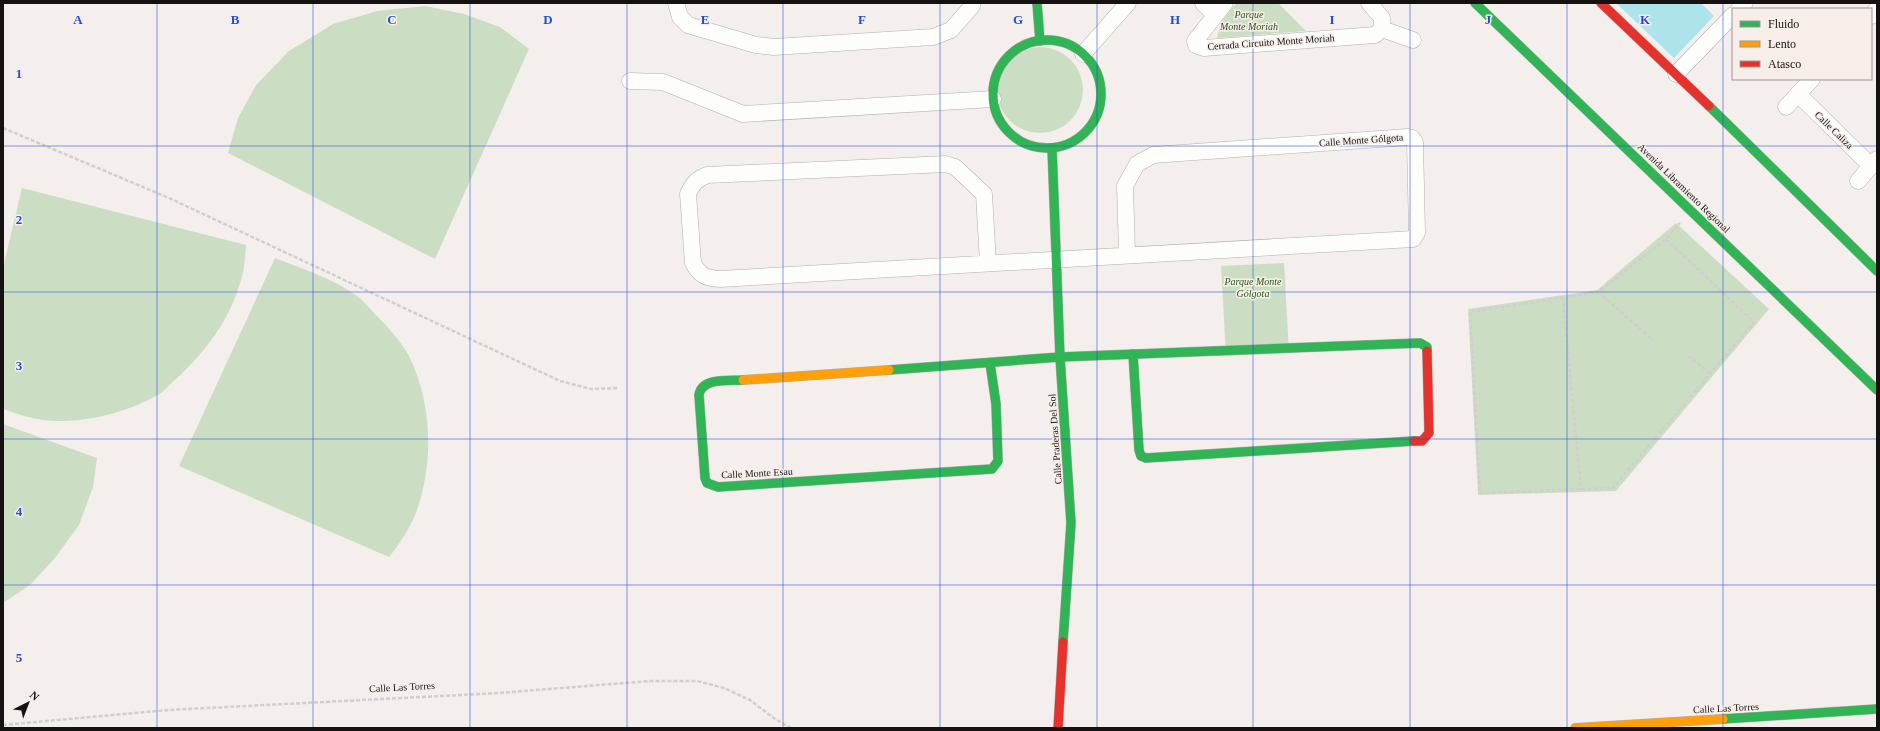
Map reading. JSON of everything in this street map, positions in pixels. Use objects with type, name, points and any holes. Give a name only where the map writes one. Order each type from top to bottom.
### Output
[{"type":"street","points":[[676,3],[680,17],[688,25],[756,45],[774,47],[933,37],[951,30],[972,6],[972,3]]},
{"type":"street","points":[[1037,3],[1040,41]]},
{"type":"street","points":[[1083,54],[1128,3]]},
{"type":"street","name":"Cerrada Circuito Monte Moriah","points":[[1203,3],[1220,9],[1195,41],[1196,45],[1204,48],[1375,35],[1382,29]]},
{"type":"street","points":[[1369,3],[1382,18],[1382,29],[1413,40]]},
{"type":"street","name":"Avenida Libramiento Regional","points":[[1475,3],[1877,390]]},
{"type":"street","points":[[1600,3],[1676,74],[1877,271]]},
{"type":"street","points":[[1676,74],[1732,16]]},
{"type":"street","points":[[1051,40],[1068,44],[1083,54],[1095,69],[1100,85],[1100,103],[1095,120],[1084,134],[1069,144],[1052,148],[1035,147],[1018,140],[1005,129],[996,113],[993,99],[995,78],[1003,62],[1016,49],[1033,41],[1051,40]]},
{"type":"street","points":[[1786,108],[1811,80]]},
{"type":"street","points":[[630,81],[663,82],[743,114],[993,99]]},
{"type":"street","name":"Calle Caliza","points":[[1798,94],[1874,162],[1858,181]]},
{"type":"street","name":"Calle Monte Gólgota","points":[[988,264],[984,194],[955,167],[946,164],[707,175],[697,179],[692,184],[688,194],[693,263],[699,273],[706,278],[720,279],[988,264],[1056,260],[1127,254],[1413,239],[1418,233],[1414,142],[1412,138],[1408,137],[1152,155],[1137,164],[1125,186],[1127,254]]},
{"type":"street","name":"Calle Praderas Del Sol","points":[[1052,148],[1060,357],[1072,523],[1058,728]]},
{"type":"street","name":"Calle Monte Esau","points":[[990,363],[996,404],[998,461],[992,470],[718,486],[707,483],[705,478],[699,395],[700,389],[707,383],[1060,357],[1133,354],[1420,343],[1427,346],[1429,433],[1422,441],[1146,458],[1141,456],[1139,450],[1133,354]]},
{"type":"street","name":"Calle Las Torres","points":[[1575,728],[1764,717],[1804,717],[1877,709]]},
{"type":"street","points":[[1764,717],[1764,728]]},
{"type":"path","points":[[3,128],[169,198],[560,381],[591,389],[617,388]]},
{"type":"path","points":[[1666,239],[1754,322],[1613,488],[1480,493],[1470,312],[1598,292],[1666,239]]},
{"type":"path","points":[[1598,292],[1654,341]]},
{"type":"path","points":[[1563,297],[1581,490]]},
{"type":"path","points":[[1688,356],[1711,374]]},
{"type":"path","name":"Calle Las Torres","points":[[3,725],[168,710],[491,693],[650,681],[689,681],[724,688],[750,700],[775,719],[791,728]]},
{"type":"green space","name":"Parque Monte Moriah","points":[[1237,3],[1278,3],[1306,31],[1217,38],[1224,19]]},
{"type":"green space","points":[[425,6],[464,14],[500,27],[529,49],[435,259],[228,153],[238,118],[256,85],[289,51],[333,24],[377,11]]},
{"type":"green space","points":[[1040,47],[1048,48],[1064,54],[1076,66],[1082,82],[1082,98],[1076,114],[1064,126],[1048,132],[1040,133],[1032,132],[1016,126],[1004,114],[998,98],[997,90],[998,82],[1004,66],[1016,54],[1032,48]]},
{"type":"green space","points":[[22,188],[246,245],[244,269],[239,288],[218,331],[187,368],[161,393],[124,410],[83,420],[43,420],[3,409],[3,268]]},
{"type":"green space","points":[[1676,223],[1769,309],[1616,491],[1478,495],[1468,309],[1597,290]]},
{"type":"green space","points":[[275,258],[328,279],[360,298],[398,339],[406,350],[417,374],[426,412],[428,432],[426,472],[417,510],[412,523],[389,557],[179,466]]},
{"type":"green space","name":"Parque Monte Gólgota","points":[[1284,263],[1289,353],[1226,356],[1221,266]]},
{"type":"green space","points":[[3,424],[97,458],[93,487],[79,525],[55,558],[30,585],[3,603]]},
{"type":"water","points":[[1616,3],[1701,3],[1714,16],[1674,58]]},
{"type":"traffic: fast","points":[[1037,3],[1040,41]]},
{"type":"traffic: fast","points":[[1475,3],[1877,390]]},
{"type":"traffic: fast","points":[[1047,40],[1068,44],[1085,56],[1097,73],[1101,94],[1097,115],[1085,132],[1068,144],[1047,148],[1026,144],[1009,132],[997,115],[993,94],[997,73],[1009,56],[1026,44],[1047,40]]},
{"type":"traffic: fast","points":[[1709,106],[1877,271]]},
{"type":"traffic: fast","points":[[1052,148],[1060,357],[1071,523],[1063,642]]},
{"type":"traffic: fast","points":[[889,370],[1060,357],[1420,343],[1427,347],[1427,351]]},
{"type":"traffic: fast","points":[[1133,354],[1139,450],[1141,456],[1146,458],[1414,441]]},
{"type":"traffic: fast","points":[[743,380],[724,380],[705,385],[701,389],[699,395],[705,478],[707,483],[718,487],[992,469],[998,461],[996,404],[990,363]]},
{"type":"traffic: fast","points":[[1723,719],[1877,709]]},
{"type":"traffic: slow","points":[[743,380],[889,370]]},
{"type":"traffic: slow","points":[[1575,728],[1723,719]]},
{"type":"traffic: jam","points":[[1601,3],[1709,106]]},
{"type":"traffic: jam","points":[[1414,441],[1422,441],[1429,433],[1427,351]]},
{"type":"traffic: jam","points":[[1058,728],[1063,642]]}]
